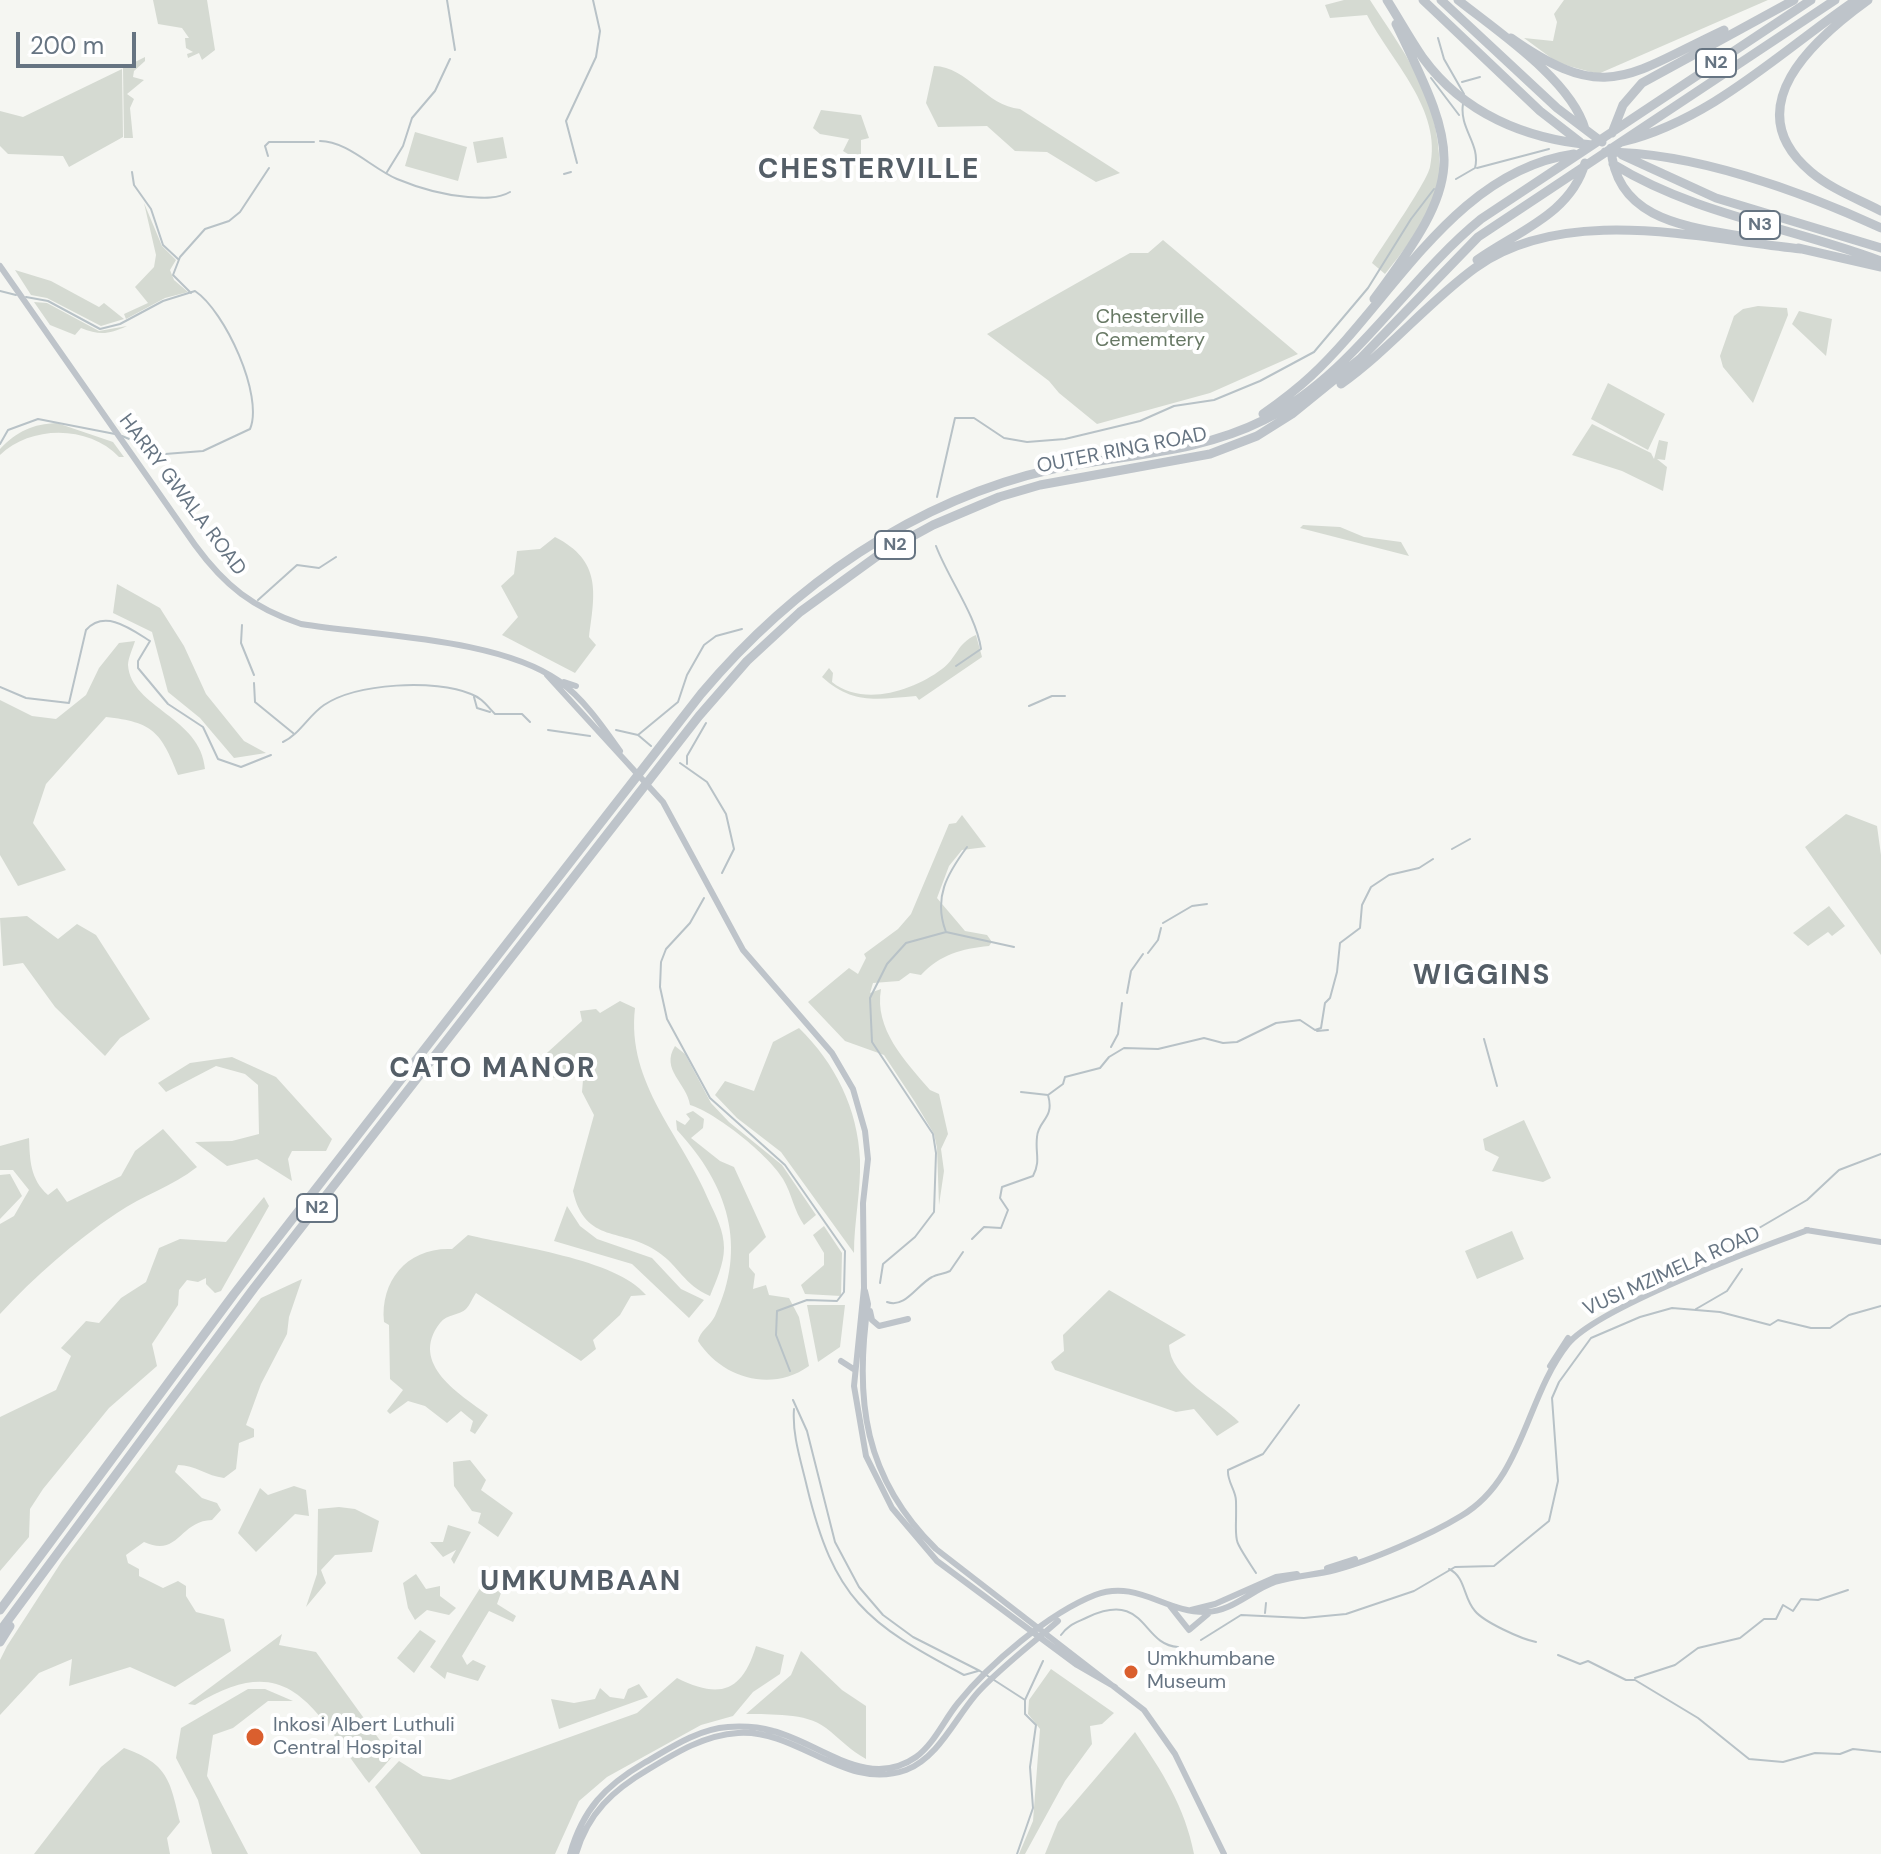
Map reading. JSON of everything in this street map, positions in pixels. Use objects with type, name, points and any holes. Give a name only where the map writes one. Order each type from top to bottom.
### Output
[{"type":"highway","points":[[1386,0],[1423,57],[1464,100],[1503,124],[1556,141],[1595,145],[1635,139],[1674,126],[1702,111],[1856,0]]},
{"type":"highway","points":[[1354,328],[1426,226],[1440,195],[1444,170],[1439,113],[1386,0]]},
{"type":"highway","name":"N3","points":[[1423,0],[1540,111],[1581,143],[1642,181],[1709,209],[1881,261]]},
{"type":"highway","name":"N3","points":[[1441,0],[1557,108],[1600,141],[1644,167],[1716,198],[1881,248]]},
{"type":"highway","points":[[1394,339],[1460,273],[1547,216],[1573,191],[1586,156],[1583,124],[1569,96],[1458,0]]},
{"type":"highway","points":[[1472,11],[1553,66],[1579,76],[1600,78],[1633,72],[1794,0]]},
{"type":"highway","points":[[1794,0],[1661,71],[1636,88],[1614,123],[1612,161],[1623,187],[1654,216],[1677,224],[1881,267]]},
{"type":"highway","name":"OUTER RING ROAD","points":[[0,1610],[234,1294],[716,676],[798,597],[881,539],[992,487],[1071,466],[1203,445],[1267,418],[1316,384],[1351,353],[1446,248],[1494,209],[1811,0]]},
{"type":"highway","name":"OUTER RING ROAD","points":[[32,1588],[254,1288],[641,791],[755,653],[800,612],[880,554],[943,520],[999,497],[1054,481],[1210,454],[1237,444],[1292,414],[1361,358],[1466,247],[1566,176],[1835,0]]},
{"type":"highway","points":[[1868,0],[1821,38],[1795,66],[1783,92],[1780,113],[1783,132],[1803,164],[1823,181],[1881,211]]},
{"type":"highway","points":[[1245,429],[1313,374],[1467,205],[1521,170],[1569,155],[1633,154],[1705,168],[1811,200],[1881,228]]},
{"type":"highway","points":[[1292,414],[1348,379],[1475,268],[1505,249],[1546,235],[1607,231],[1801,249]]},
{"type":"highway","points":[[0,1642],[32,1588]]},
{"type":"highway","name":"N2","points":[[0,1631],[32,1588]]},
{"type":"main road","name":"HARRY GWALA ROAD","points":[[0,266],[218,576],[268,613],[301,624],[484,651],[515,659],[557,679],[606,731],[632,768]]},
{"type":"main road","name":"HARRY GWALA ROAD","points":[[547,675],[663,802],[743,950],[832,1053],[853,1089],[865,1131],[868,1159],[863,1203],[864,1288],[855,1370],[860,1434],[874,1473],[892,1508],[937,1561],[1020,1623],[1040,1633]]},
{"type":"main road","points":[[557,679],[576,686]]},
{"type":"main road","name":"VUSI MZIMELA ROAD","points":[[1167,1603],[1189,1630],[1211,1612],[1278,1581],[1349,1566],[1453,1521],[1482,1502],[1501,1477],[1556,1354],[1577,1329],[1601,1313],[1780,1237],[1808,1230],[1881,1242]]},
{"type":"main road","name":"HARRY GWALA ROAD","points":[[864,1288],[868,1304],[863,1406],[871,1444],[889,1488],[936,1549],[1040,1633]]},
{"type":"main road","points":[[868,1304],[876,1325],[908,1319]]},
{"type":"main road","points":[[841,1361],[855,1370]]},
{"type":"main road","name":"VUSI MZIMELA ROAD","points":[[1191,1610],[1227,1600],[1276,1577],[1326,1568],[1368,1554],[1461,1512],[1482,1497],[1501,1477]]},
{"type":"main road","points":[[573,1854],[590,1821],[610,1795],[695,1743],[725,1734],[758,1733],[851,1771],[886,1775],[916,1765],[932,1752],[982,1688],[1028,1648],[1040,1633],[1090,1598],[1118,1590],[1140,1593],[1191,1610],[1211,1612]]},
{"type":"main road","points":[[573,1854],[586,1811],[603,1791],[624,1775],[695,1735],[731,1727],[774,1731],[854,1765],[880,1770],[915,1758],[974,1683],[1019,1644],[1057,1622],[1065,1613]]},
{"type":"main road","points":[[1051,1642],[1057,1622]]},
{"type":"main road","points":[[1019,1644],[1023,1631],[1020,1623]]},
{"type":"main road","points":[[1040,1633],[1144,1710],[1162,1731],[1224,1854]]},
{"type":"main road","points":[[1028,1648],[1051,1642]]},
{"type":"green space","points":[[153,0],[207,0],[215,50],[202,60],[199,53],[188,58],[187,54],[193,52],[186,48],[185,38],[189,38],[182,28],[158,24]]},
{"type":"green space","points":[[1344,0],[1370,0],[1415,72],[1436,131],[1440,173],[1437,191],[1418,229],[1385,274],[1372,263],[1427,175],[1432,146],[1422,106],[1367,15],[1330,18],[1325,5]]},
{"type":"green space","points":[[1564,0],[1768,0],[1598,74],[1558,63],[1524,38],[1553,41],[1557,22],[1554,14]]},
{"type":"green space","points":[[145,57],[133,77],[144,80],[127,94],[134,99],[130,108],[133,138],[124,138],[123,68]]},
{"type":"green space","points":[[934,66],[957,73],[997,101],[1020,109],[1120,173],[1096,182],[1047,152],[1015,151],[987,126],[938,127],[926,103]]},
{"type":"green space","points":[[122,69],[123,137],[69,167],[63,156],[8,154],[0,146],[0,111],[23,117]]},
{"type":"green space","points":[[821,110],[861,115],[869,138],[861,140],[861,162],[843,151],[849,139],[820,134],[813,128]]},
{"type":"green space","points":[[415,132],[467,147],[458,181],[405,166]]},
{"type":"green space","points":[[503,137],[507,158],[477,163],[473,142]]},
{"type":"green space","points":[[144,203],[162,246],[176,260],[170,270],[174,280],[188,292],[165,298],[126,319],[124,314],[148,303],[135,287],[154,267],[156,255]]},
{"type":"green space","name":"Chesterville Cememtery","points":[[1163,240],[1298,354],[1210,393],[1097,424],[1049,381],[987,334],[1130,253],[1148,253]]},
{"type":"green space","points":[[15,270],[51,281],[99,307],[104,303],[124,319],[101,326],[47,298],[31,295]]},
{"type":"green space","points":[[34,302],[47,303],[99,331],[127,326],[104,333],[81,328],[75,335],[50,325]]},
{"type":"green space","points":[[1758,306],[1787,308],[1788,315],[1753,403],[1723,367],[1720,356],[1734,316],[1743,309]]},
{"type":"green space","points":[[1799,311],[1832,319],[1826,356],[1792,324]]},
{"type":"green space","points":[[1608,383],[1665,414],[1648,450],[1591,419]]},
{"type":"green space","points":[[57,423],[113,442],[124,457],[119,457],[107,446],[92,439],[60,433],[27,438],[0,455],[0,449],[19,433]]},
{"type":"green space","points":[[1592,424],[1651,453],[1654,459],[1659,440],[1668,442],[1665,460],[1657,459],[1667,467],[1663,491],[1622,471],[1572,455]]},
{"type":"green space","points":[[1303,525],[1340,527],[1364,537],[1401,542],[1409,556],[1300,528]]},
{"type":"green space","points":[[555,537],[581,557],[592,580],[589,637],[596,645],[575,673],[502,635],[518,617],[501,586],[514,574],[517,551],[540,549]]},
{"type":"green space","points":[[117,584],[160,608],[184,646],[206,694],[244,741],[266,753],[234,758],[200,718],[168,692],[152,632],[113,613]]},
{"type":"green space","points":[[976,635],[982,657],[919,700],[916,696],[877,699],[855,696],[822,677],[829,668],[833,673],[832,682],[858,694],[873,695],[903,689],[942,669],[965,642]]},
{"type":"green space","points":[[135,641],[128,665],[132,680],[141,692],[192,737],[201,751],[205,769],[178,775],[166,748],[153,732],[135,722],[106,717],[46,784],[33,823],[66,870],[18,886],[0,855],[0,700],[32,716],[56,719],[86,695],[99,668],[119,643]]},
{"type":"green space","points":[[1846,814],[1877,826],[1881,855],[1881,955],[1805,847]]},
{"type":"green space","points":[[962,815],[986,847],[962,850],[949,866],[937,898],[965,931],[987,935],[992,942],[989,946],[944,957],[921,975],[910,973],[899,981],[873,983],[870,993],[881,989],[882,1018],[894,1044],[930,1090],[939,1094],[948,1134],[941,1149],[944,1171],[939,1205],[934,1134],[915,1102],[884,1055],[845,1041],[808,1002],[849,968],[858,974],[866,958],[864,954],[898,929],[911,914],[949,824],[956,823]]},
{"type":"green space","points":[[1829,906],[1845,926],[1832,936],[1828,932],[1808,946],[1793,933]]},
{"type":"green space","points":[[27,916],[58,939],[77,924],[96,935],[150,1019],[120,1038],[105,1056],[55,1007],[23,963],[3,966],[0,918]]},
{"type":"green space","points":[[620,1001],[635,1008],[639,1061],[648,1086],[698,1177],[721,1230],[723,1260],[710,1296],[701,1292],[671,1263],[645,1244],[607,1232],[586,1220],[573,1191],[594,1115],[582,1092],[583,1080],[572,1075],[552,1078],[548,1068],[537,1062],[582,1021],[580,1011],[596,1009],[600,1013]]},
{"type":"green space","points":[[799,1028],[834,1072],[855,1123],[860,1172],[854,1253],[781,1152],[737,1118],[715,1095],[725,1081],[754,1091],[773,1042]]},
{"type":"green space","points":[[675,1046],[685,1054],[711,1103],[729,1122],[782,1165],[816,1215],[804,1225],[783,1179],[766,1159],[727,1125],[690,1105],[672,1069],[671,1055]]},
{"type":"green space","points":[[232,1057],[276,1077],[332,1139],[326,1151],[292,1151],[288,1159],[292,1181],[257,1159],[227,1166],[195,1142],[232,1141],[259,1134],[258,1085],[245,1074],[216,1066],[166,1092],[158,1083],[190,1063]]},
{"type":"green space","points":[[693,1111],[704,1119],[703,1128],[691,1138],[720,1161],[734,1167],[766,1237],[749,1254],[749,1267],[755,1274],[753,1289],[766,1285],[769,1295],[789,1298],[799,1317],[809,1366],[794,1374],[779,1379],[748,1378],[720,1364],[698,1341],[715,1316],[725,1290],[731,1241],[728,1217],[709,1172],[677,1130],[676,1120],[685,1125],[690,1119],[686,1114]]},
{"type":"green space","points":[[1524,1120],[1551,1178],[1543,1182],[1492,1171],[1499,1157],[1485,1150],[1483,1139]]},
{"type":"green space","points":[[163,1129],[197,1167],[127,1207],[86,1235],[41,1273],[0,1314],[0,1224],[14,1216],[29,1190],[13,1170],[0,1170],[0,1146],[29,1138],[34,1176],[48,1195],[57,1188],[67,1202],[121,1176],[135,1151]]},
{"type":"green space","points":[[10,1174],[22,1196],[0,1219],[0,1175]]},
{"type":"green space","points":[[264,1197],[269,1206],[221,1291],[215,1293],[206,1284],[206,1278],[198,1282],[187,1280],[179,1290],[178,1305],[152,1344],[157,1366],[109,1408],[43,1489],[30,1509],[29,1537],[0,1571],[0,1417],[56,1390],[71,1356],[61,1348],[86,1321],[99,1323],[121,1298],[146,1282],[159,1248],[180,1239],[226,1242]]},
{"type":"green space","points":[[567,1206],[580,1226],[597,1239],[652,1258],[681,1289],[704,1300],[689,1318],[632,1264],[554,1241]]},
{"type":"green space","points":[[824,1226],[842,1253],[841,1296],[805,1294],[801,1285],[824,1265],[824,1253],[813,1235]]},
{"type":"green space","points":[[1512,1231],[1524,1259],[1477,1279],[1465,1251]]},
{"type":"green space","points":[[468,1235],[589,1263],[632,1283],[646,1295],[631,1296],[620,1315],[593,1340],[596,1349],[581,1361],[476,1293],[466,1309],[440,1323],[432,1338],[430,1352],[442,1377],[488,1415],[475,1434],[470,1431],[473,1421],[461,1411],[447,1423],[425,1406],[408,1401],[390,1414],[387,1411],[403,1390],[390,1379],[389,1325],[384,1322],[384,1307],[392,1280],[410,1260],[436,1250],[452,1249]]},
{"type":"green space","points":[[302,1279],[289,1317],[287,1334],[261,1384],[246,1425],[254,1429],[254,1437],[239,1443],[236,1469],[224,1478],[184,1465],[178,1465],[175,1472],[202,1498],[217,1503],[221,1510],[212,1520],[192,1526],[172,1542],[156,1546],[144,1542],[126,1555],[128,1563],[139,1569],[139,1576],[163,1588],[178,1581],[186,1586],[186,1596],[196,1612],[224,1619],[231,1651],[175,1687],[130,1667],[69,1686],[72,1659],[39,1673],[0,1715],[0,1660],[62,1561],[261,1298]]},
{"type":"green space","points":[[1109,1290],[1186,1335],[1169,1345],[1177,1368],[1196,1388],[1239,1422],[1217,1436],[1194,1409],[1176,1412],[1055,1370],[1051,1362],[1064,1351],[1063,1335]]},
{"type":"green space","points":[[807,1305],[845,1305],[840,1347],[818,1362]]},
{"type":"green space","points":[[470,1460],[486,1480],[481,1490],[513,1513],[498,1537],[478,1523],[481,1513],[472,1511],[454,1486],[453,1462]]},
{"type":"green space","points":[[294,1486],[306,1490],[309,1516],[295,1514],[256,1552],[238,1533],[260,1488],[268,1495]]},
{"type":"green space","points":[[318,1509],[355,1509],[379,1521],[372,1552],[335,1555],[321,1570],[326,1583],[306,1607],[317,1574]]},
{"type":"green space","points":[[448,1525],[471,1532],[454,1564],[451,1559],[456,1550],[443,1557],[430,1542],[443,1542]]},
{"type":"green space","points":[[416,1574],[426,1589],[440,1586],[440,1596],[456,1608],[449,1615],[427,1610],[415,1620],[408,1608],[403,1583]]},
{"type":"green space","points":[[484,1582],[501,1593],[497,1604],[516,1616],[513,1622],[489,1611],[462,1656],[467,1665],[473,1660],[486,1666],[478,1681],[447,1672],[445,1679],[430,1667]]},
{"type":"green space","points":[[420,1630],[436,1641],[414,1673],[397,1658]]},
{"type":"green space","points":[[282,1634],[279,1645],[316,1652],[392,1757],[369,1783],[315,1711],[298,1695],[278,1685],[255,1682],[228,1688],[195,1705],[188,1704]]},
{"type":"green space","points":[[756,1646],[784,1655],[780,1674],[753,1692],[733,1716],[701,1725],[607,1777],[579,1801],[555,1854],[421,1854],[375,1787],[399,1761],[423,1776],[450,1780],[637,1713],[677,1678],[705,1688],[727,1688],[744,1674]]},
{"type":"green space","points":[[801,1651],[842,1690],[866,1706],[866,1759],[826,1728],[808,1719],[746,1714],[791,1675]]},
{"type":"green space","points":[[1051,1669],[1114,1713],[1102,1724],[1090,1726],[1092,1744],[1065,1781],[1025,1854],[1019,1854],[1033,1821],[1040,1729],[1028,1714],[1029,1700]]},
{"type":"green space","points":[[639,1684],[648,1697],[559,1729],[551,1699],[574,1703],[595,1699],[600,1688],[610,1697],[624,1699],[628,1689]]},
{"type":"green space","points":[[248,1689],[265,1689],[293,1701],[268,1701],[233,1728],[213,1735],[207,1776],[248,1854],[212,1854],[198,1800],[176,1758],[181,1728]]},
{"type":"green space","points":[[1135,1732],[1171,1790],[1185,1821],[1194,1854],[1045,1854],[1058,1822]]},
{"type":"green space","points":[[124,1748],[150,1760],[165,1775],[169,1784],[180,1822],[167,1838],[170,1854],[34,1854],[101,1767]]},
{"type":"waterway","points":[[447,0],[455,50]]},
{"type":"waterway","points":[[577,163],[566,121],[596,57],[600,31],[593,0]]},
{"type":"waterway","points":[[1438,38],[1444,59],[1464,94]]},
{"type":"waterway","points":[[387,172],[403,146],[412,118],[435,91],[450,59]]},
{"type":"waterway","points":[[1462,82],[1480,77]]},
{"type":"waterway","points":[[1431,78],[1459,115]]},
{"type":"waterway","points":[[1456,179],[1475,168],[1476,159],[1464,121],[1463,104]]},
{"type":"waterway","points":[[320,141],[340,146],[406,183],[432,191],[485,198],[510,192]]},
{"type":"waterway","points":[[268,156],[265,146],[269,142],[314,142]]},
{"type":"waterway","points":[[1477,168],[1549,149]]},
{"type":"waterway","points":[[191,293],[173,275],[180,257],[205,229],[229,221],[240,212],[269,168]]},
{"type":"waterway","points":[[132,172],[134,185],[151,209],[163,245],[178,259]]},
{"type":"waterway","points":[[564,174],[571,172]]},
{"type":"waterway","points":[[937,497],[955,418],[974,418],[1004,438],[1027,442],[1065,439],[1140,421],[1174,406],[1214,400],[1260,381],[1314,352],[1368,288],[1411,219],[1434,189]]},
{"type":"waterway","points":[[0,291],[16,295]]},
{"type":"waterway","points":[[26,297],[48,301],[100,329],[120,324],[163,301],[195,291],[218,316],[247,376],[252,396],[250,429],[203,451],[165,454],[122,436]]},
{"type":"waterway","points":[[0,444],[8,430],[38,419],[115,434]]},
{"type":"waterway","points":[[936,546],[974,623],[981,649],[956,666]]},
{"type":"waterway","points":[[258,600],[297,565],[319,568],[336,557]]},
{"type":"waterway","points":[[0,687],[26,698],[69,703],[86,630],[101,621],[118,623],[150,641],[138,661],[138,668],[168,704],[203,727],[218,759],[241,767],[271,755]]},
{"type":"waterway","points":[[242,625],[241,643],[254,675]]},
{"type":"waterway","points":[[638,735],[678,702],[687,675],[704,645],[716,636],[742,629]]},
{"type":"waterway","points":[[254,683],[255,702],[293,733]]},
{"type":"waterway","points":[[283,742],[319,709],[338,698],[396,686],[456,689],[478,698],[495,714],[522,714],[530,722]]},
{"type":"waterway","points":[[1029,706],[1052,696],[1065,696]]},
{"type":"waterway","points":[[474,697],[477,708],[490,712]]},
{"type":"waterway","points":[[687,764],[687,756],[706,723]]},
{"type":"waterway","points":[[548,730],[590,736]]},
{"type":"waterway","points":[[616,730],[638,735],[651,746]]},
{"type":"waterway","points":[[680,763],[707,782],[726,814],[734,849],[722,873]]},
{"type":"waterway","points":[[1452,849],[1470,839]]},
{"type":"waterway","points":[[880,1283],[883,1264],[915,1237],[934,1212],[936,1153],[933,1134],[872,1042],[870,998],[887,964],[906,943],[946,932],[941,908],[944,887],[967,847]]},
{"type":"waterway","points":[[972,1239],[984,1227],[1001,1228],[1008,1210],[1000,1198],[1002,1187],[1033,1176],[1038,1131],[1049,1109],[1048,1095],[1063,1084],[1065,1077],[1100,1068],[1109,1057],[1124,1048],[1158,1049],[1204,1038],[1223,1043],[1237,1042],[1276,1023],[1300,1020],[1315,1030],[1321,1028],[1325,1003],[1330,998],[1337,972],[1340,943],[1360,928],[1362,905],[1371,887],[1389,875],[1419,868],[1433,859]]},
{"type":"waterway","points":[[704,898],[690,923],[666,949],[661,962],[660,987],[667,1019],[710,1098],[785,1165],[845,1251],[844,1292],[837,1301],[807,1300],[777,1311],[776,1335],[790,1371]]},
{"type":"waterway","points":[[1163,923],[1192,906],[1207,904]]},
{"type":"waterway","points":[[1148,953],[1158,940],[1161,928]]},
{"type":"waterway","points":[[946,932],[1014,947]]},
{"type":"waterway","points":[[1127,993],[1131,971],[1143,954]]},
{"type":"waterway","points":[[1111,1047],[1118,1034],[1122,1003]]},
{"type":"waterway","points":[[1317,1031],[1328,1030]]},
{"type":"waterway","points":[[1484,1039],[1497,1086]]},
{"type":"waterway","points":[[1021,1092],[1048,1095]]},
{"type":"waterway","points":[[1756,1242],[1759,1228],[1807,1200],[1839,1170],[1881,1154]]},
{"type":"waterway","points":[[887,1302],[900,1302],[932,1277],[950,1271],[963,1252]]},
{"type":"waterway","points":[[1696,1309],[1727,1291],[1742,1269]]},
{"type":"waterway","points":[[1201,1640],[1241,1615],[1304,1618],[1346,1614],[1414,1591],[1455,1567],[1494,1566],[1549,1521],[1558,1481],[1552,1398],[1559,1382],[1591,1338],[1640,1317],[1672,1308],[1720,1312],[1770,1325],[1778,1320],[1811,1328],[1830,1328],[1849,1315],[1881,1306]]},
{"type":"waterway","points":[[793,1400],[807,1431],[835,1542],[859,1587],[883,1615],[913,1637],[980,1671],[1025,1700],[1025,1714],[1036,1725],[1030,1767],[1033,1808],[1017,1854]]},
{"type":"waterway","points":[[1256,1573],[1237,1539],[1236,1497],[1228,1470],[1263,1454],[1299,1405]]},
{"type":"waterway","points":[[794,1409],[794,1428],[817,1525],[843,1582],[859,1604],[902,1639],[964,1675],[978,1671]]},
{"type":"waterway","points":[[1449,1569],[1459,1577],[1471,1606],[1480,1615],[1503,1630],[1536,1642]]},
{"type":"waterway","points":[[1635,1678],[1675,1665],[1698,1648],[1740,1638],[1764,1619],[1776,1619],[1783,1605],[1793,1611],[1801,1599],[1818,1600],[1848,1590]]},
{"type":"waterway","points":[[1265,1613],[1266,1603]]},
{"type":"waterway","points":[[1061,1635],[1070,1626],[1088,1617],[1107,1610],[1122,1610],[1133,1614],[1166,1644],[1178,1647]]},
{"type":"waterway","points":[[1558,1655],[1580,1664],[1588,1661],[1626,1680],[1635,1680],[1698,1718],[1749,1759],[1783,1762],[1815,1753],[1840,1754],[1853,1749],[1881,1752]]},
{"type":"waterway","points":[[1025,1700],[1043,1661]]},
{"type":"place","name":"Umkhumbane Museum","points":[[1131,1672]]},
{"type":"place","name":"Inkosi Albert Luthuli Central Hospital","points":[[255,1737]]},
{"type":"district","name":"CHESTERVILLE","points":[[869,171]]},
{"type":"district","name":"WIGGINS","points":[[1482,977]]},
{"type":"district","name":"CATO MANOR","points":[[493,1070]]},
{"type":"district","name":"UMKUMBAAN","points":[[581,1583]]}]
